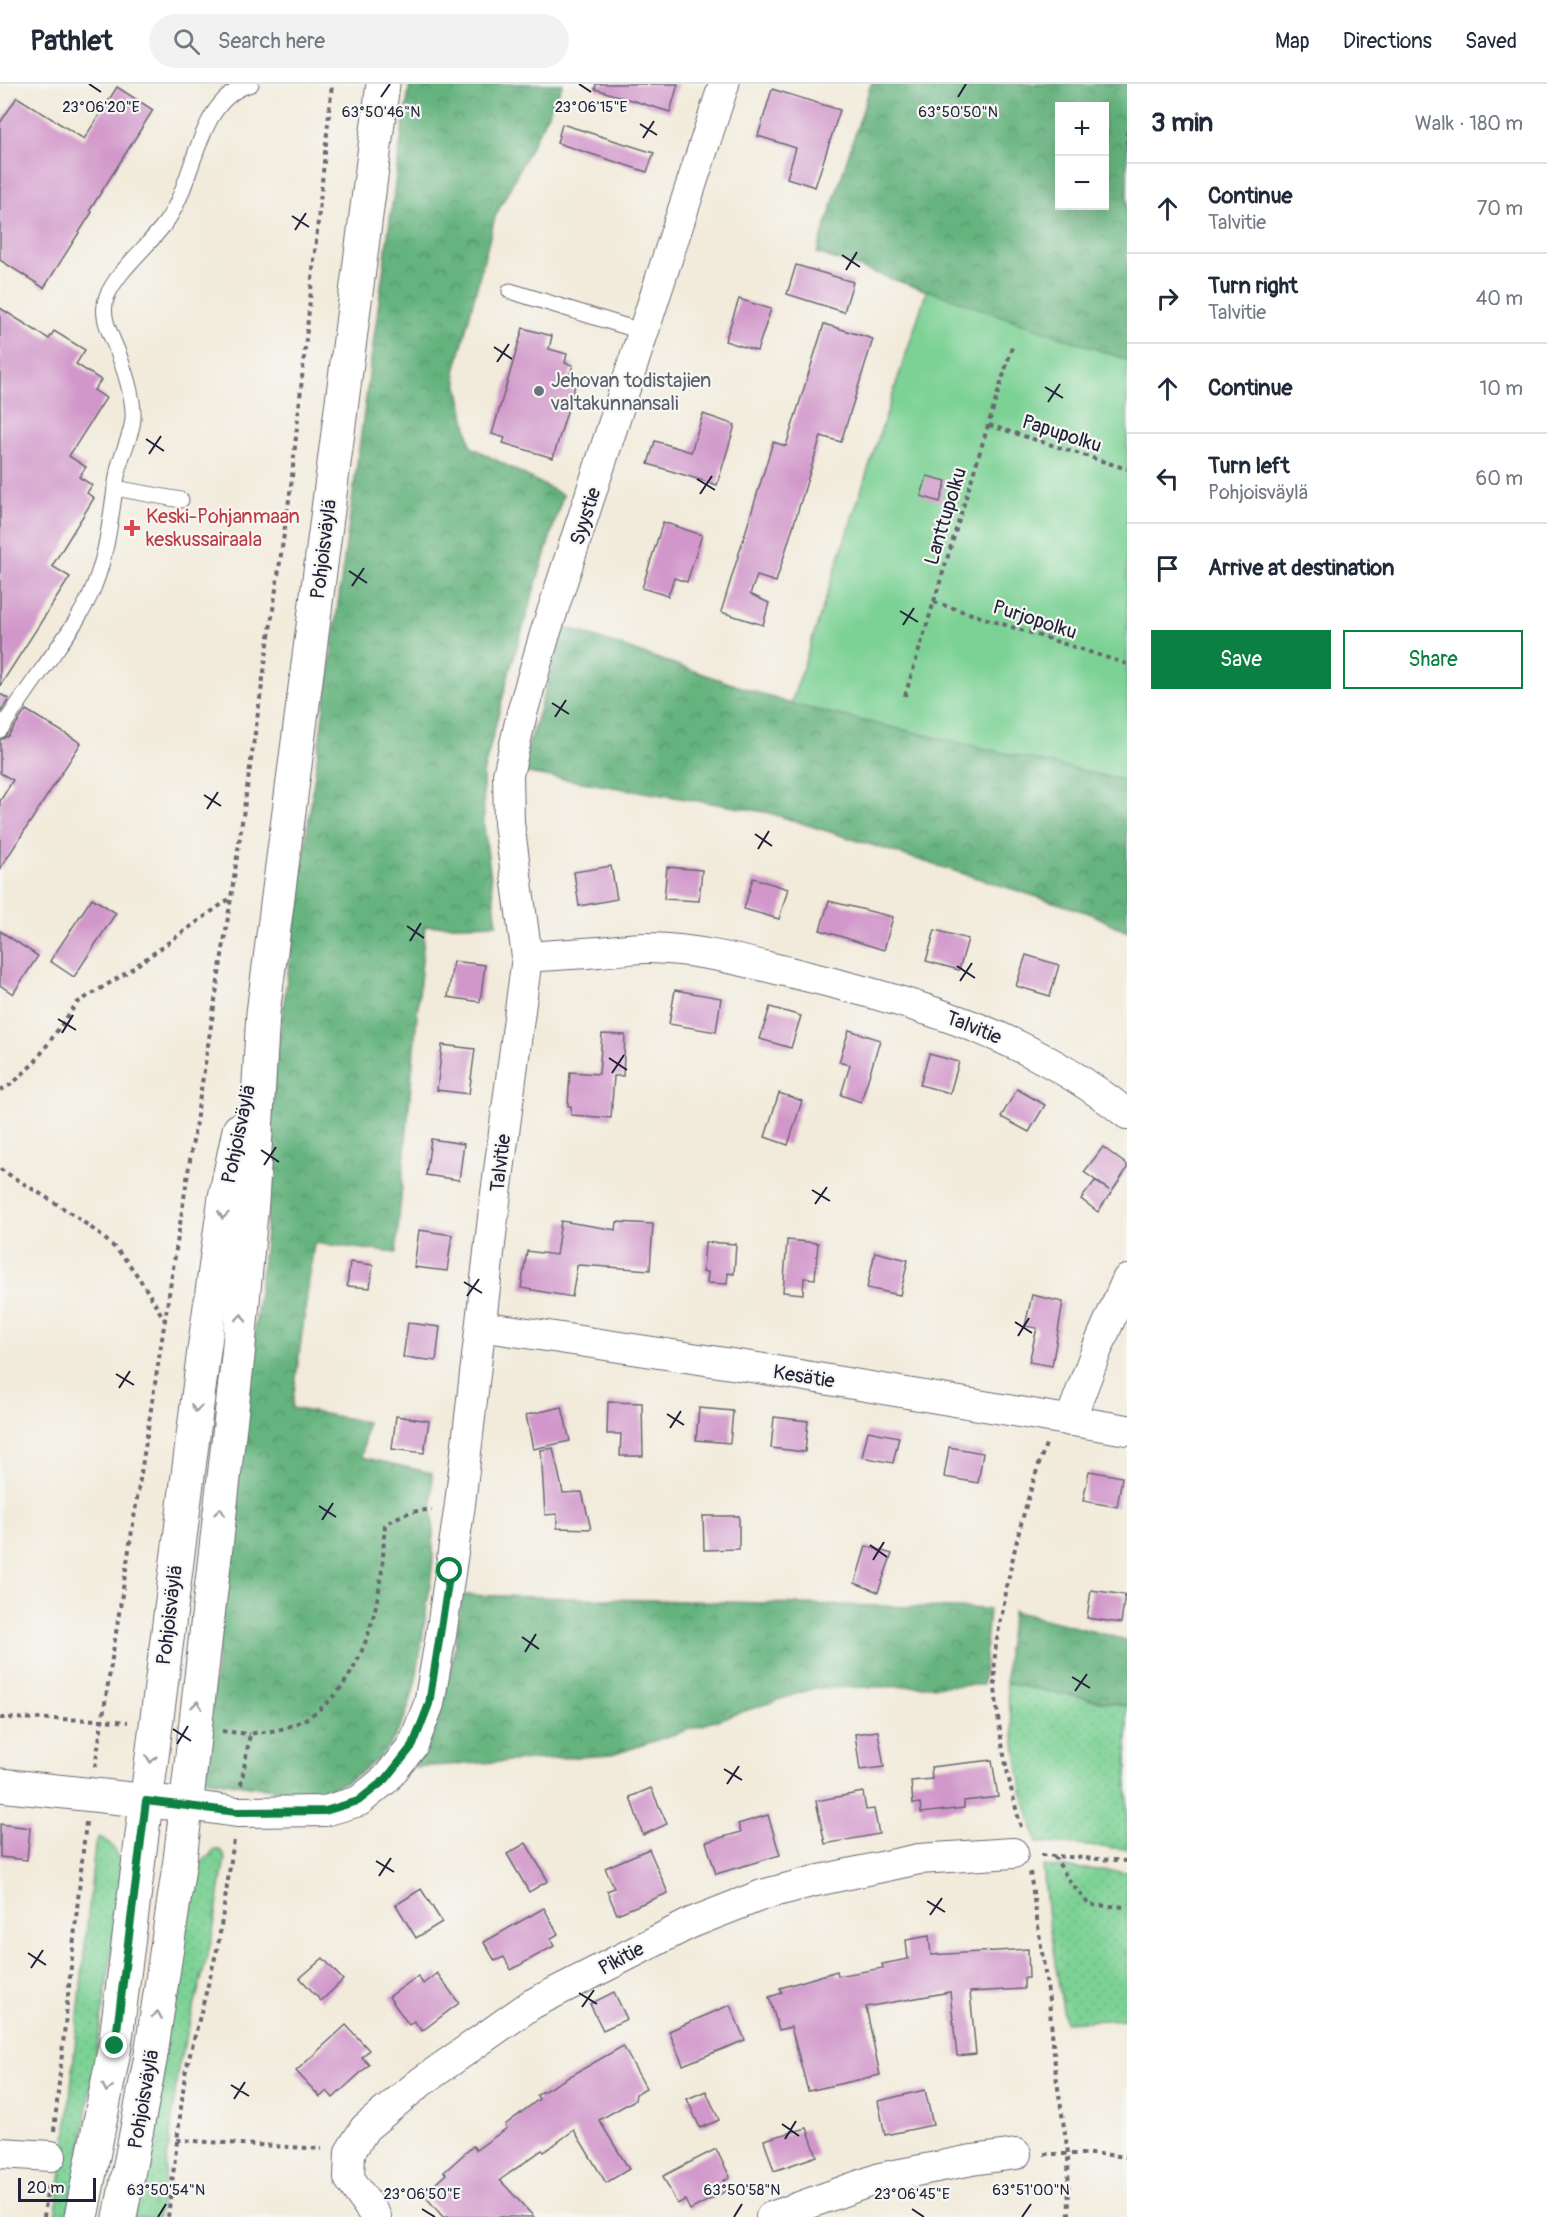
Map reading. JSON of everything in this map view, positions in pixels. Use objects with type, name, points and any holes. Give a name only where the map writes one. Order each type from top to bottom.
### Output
[{"type":"main road","name":"Pohjoisväylä","points":[[120,2217],[150,2061],[180,1860],[238,1356],[252,1202],[263,1013],[383,84]]},
{"type":"main road","name":"Pohjoisväylä","points":[[81,2217],[115,2046],[162,1668],[225,1197],[263,1013]]},
{"type":"main road","points":[[0,1785],[186,1805]]},
{"type":"street","name":"Syystie","points":[[527,957],[509,823],[508,775],[522,713],[545,634],[724,84]]},
{"type":"street","name":"Talvitie","points":[[186,1805],[237,1812],[325,1811],[358,1801],[386,1779],[413,1745],[429,1704],[441,1635],[527,957],[648,948],[695,952],[870,992],[962,1021],[1022,1047],[1065,1070],[1127,1114]]},
{"type":"street","points":[[1063,1419],[1127,1280]]},
{"type":"street","name":"Kesätie","points":[[481,1326],[758,1368],[1127,1430]]},
{"type":"street","name":"Pikitie","points":[[350,2152],[365,2128],[385,2110],[437,2070],[532,2004],[691,1923],[762,1895],[919,1859],[1020,1854]]},
{"type":"street","points":[[350,2152],[350,2178],[375,2217]]},
{"type":"street","points":[[0,2153],[51,2156]]},
{"type":"street","points":[[771,2217],[880,2178],[1016,2154]]},
{"type":"lane","points":[[0,730],[68,633],[93,588],[104,555],[118,467],[133,418],[131,394],[104,314],[107,297],[116,281],[168,220],[216,109],[242,85]]},
{"type":"lane","points":[[510,291],[644,332]]},
{"type":"lane","points":[[115,488],[181,500]]},
{"type":"path","points":[[44,2217],[85,1832],[231,898],[291,486],[332,84]]},
{"type":"path","points":[[1127,131],[1127,150]]},
{"type":"path","name":"Lanttupolku","points":[[905,696],[1013,344]]},
{"type":"path","name":"Papupolku","points":[[988,425],[1127,469]]},
{"type":"path","name":"Purjopolku","points":[[934,602],[1127,664]]},
{"type":"path","points":[[0,1090],[12,1084],[35,1062],[77,1003],[126,973],[231,898]]},
{"type":"path","points":[[0,1169],[78,1218],[114,1247],[135,1271],[164,1319]]},
{"type":"path","points":[[1063,1419],[1025,1507],[1012,1556],[995,1653],[995,1685],[1020,1854],[1049,2000],[1056,2075],[1068,2153],[1069,2217]]},
{"type":"path","points":[[0,1718],[103,1720]]},
{"type":"path","points":[[1020,1854],[1127,1861]]},
{"type":"path","points":[[1053,1856],[1089,1905],[1127,1907]]},
{"type":"path","points":[[177,2140],[350,2152]]},
{"type":"path","points":[[1016,2154],[1068,2153],[1127,2157]]},
{"type":"green space","points":[[410,84],[563,84],[495,217],[455,372],[471,447],[563,495],[509,673],[483,774],[484,826],[497,924],[425,926],[396,1253],[314,1243],[292,1408],[367,1422],[362,1457],[432,1473],[432,1565],[415,1683],[409,1707],[399,1730],[387,1748],[370,1765],[350,1779],[330,1788],[285,1790],[203,1779],[266,1232],[273,1083]]},
{"type":"green space","points":[[871,84],[1127,84],[1127,360],[817,253]]},
{"type":"green space","points":[[927,290],[1127,360],[1127,781],[791,704]]},
{"type":"green space","points":[[565,627],[791,704],[1127,781],[1127,932],[1092,914],[766,812],[520,772]]},
{"type":"green space","points":[[462,1595],[989,1609],[983,1685],[814,1688],[612,1755],[415,1767],[440,1710],[453,1657]]},
{"type":"green space","points":[[1013,1611],[1127,1640],[1127,1706],[1006,1683],[1007,1648]]},
{"type":"green space","points":[[1006,1683],[1127,1706],[1127,1849],[1037,1842],[1022,1791]]},
{"type":"green space","points":[[99,1837],[106,1840],[115,1850],[122,1885],[79,2164],[67,2217],[55,2217],[64,2159],[95,1845]]},
{"type":"green space","points":[[215,1850],[220,1850],[225,1858],[212,1938],[178,2068],[165,2179],[158,2217],[133,2217],[189,1882],[198,1866]]},
{"type":"green space","points":[[1043,1866],[1127,1872],[1127,2019],[1065,2022],[1048,1919]]},
{"type":"building","points":[[596,84],[678,84],[670,112],[595,89]]},
{"type":"building","points":[[117,87],[153,110],[44,288],[0,260],[0,123],[17,97],[84,139]]},
{"type":"building","points":[[772,89],[840,110],[815,187],[787,178],[796,148],[758,136]]},
{"type":"building","points":[[562,124],[654,153],[647,172],[557,143]]},
{"type":"building","points":[[796,265],[853,282],[844,312],[787,294]]},
{"type":"building","points":[[739,299],[771,309],[757,351],[725,341]]},
{"type":"building","points":[[0,308],[49,339],[54,331],[85,350],[76,364],[101,380],[94,390],[106,398],[69,456],[86,467],[79,477],[92,485],[87,493],[94,498],[52,566],[70,577],[0,686]]},
{"type":"building","points":[[824,324],[873,339],[841,442],[821,436],[776,582],[757,576],[750,594],[769,603],[763,625],[721,612],[773,442],[786,446]]},
{"type":"building","name":"Jehovan todistajien valtakunnansali","points":[[523,328],[552,336],[549,349],[567,354],[565,363],[573,365],[569,377],[577,379],[553,458],[503,443],[505,438],[492,434]]},
{"type":"building","points":[[703,414],[735,425],[717,485],[648,464],[655,441],[691,452]]},
{"type":"building","points":[[927,476],[946,481],[940,502],[921,496]]},
{"type":"building","points":[[663,522],[702,535],[687,582],[674,578],[668,596],[642,588]]},
{"type":"building","points":[[0,694],[9,699],[0,713]]},
{"type":"building","points":[[26,710],[81,743],[0,869],[0,801],[13,780],[0,773],[0,740],[8,736]]},
{"type":"building","points":[[611,866],[617,899],[579,906],[574,872]]},
{"type":"building","points":[[667,867],[702,870],[699,901],[664,899]]},
{"type":"building","points":[[753,878],[788,889],[779,919],[744,909]]},
{"type":"building","points":[[92,898],[116,913],[74,977],[50,961]]},
{"type":"building","points":[[829,901],[893,917],[884,950],[820,930]]},
{"type":"building","points":[[935,930],[968,939],[959,970],[926,961]]},
{"type":"building","points":[[0,931],[38,956],[13,994],[0,985]]},
{"type":"building","points":[[1026,955],[1059,965],[1050,996],[1016,986]]},
{"type":"building","points":[[453,961],[485,965],[480,1002],[448,997]]},
{"type":"building","points":[[675,990],[721,998],[716,1032],[669,1024]]},
{"type":"building","points":[[770,1007],[801,1016],[791,1048],[760,1039]]},
{"type":"building","points":[[849,1030],[880,1040],[861,1102],[841,1095],[850,1065],[839,1062]]},
{"type":"building","points":[[602,1034],[625,1035],[623,1076],[614,1076],[611,1118],[571,1115],[571,1106],[568,1106],[570,1072],[599,1074]]},
{"type":"building","points":[[442,1045],[475,1049],[469,1094],[437,1090]]},
{"type":"building","points":[[929,1054],[959,1062],[950,1093],[920,1085]]},
{"type":"building","points":[[1017,1089],[1045,1105],[1029,1132],[1001,1117]]},
{"type":"building","points":[[779,1093],[802,1101],[788,1145],[765,1137]]},
{"type":"building","points":[[431,1139],[464,1144],[459,1180],[426,1175]]},
{"type":"building","points":[[1103,1147],[1127,1165],[1127,1169],[1098,1212],[1081,1199],[1095,1181],[1109,1190],[1084,1172]]},
{"type":"building","points":[[561,1221],[616,1230],[617,1222],[653,1224],[650,1270],[579,1265],[572,1297],[521,1288],[527,1251],[556,1255]]},
{"type":"building","points":[[419,1230],[452,1235],[447,1271],[414,1267]]},
{"type":"building","points":[[787,1240],[818,1243],[815,1279],[804,1278],[803,1294],[783,1292]]},
{"type":"building","points":[[705,1242],[736,1244],[734,1274],[728,1273],[727,1284],[707,1283],[708,1272],[703,1272]]},
{"type":"building","points":[[875,1252],[908,1260],[900,1295],[867,1288]]},
{"type":"building","points":[[350,1262],[373,1265],[370,1288],[347,1286]]},
{"type":"building","points":[[1032,1295],[1063,1302],[1052,1366],[1029,1362],[1037,1328],[1025,1326]]},
{"type":"building","points":[[408,1323],[440,1327],[436,1361],[403,1357]]},
{"type":"building","points":[[608,1402],[642,1403],[643,1456],[620,1456],[621,1434],[607,1434]]},
{"type":"building","points":[[562,1407],[570,1441],[533,1449],[526,1415]]},
{"type":"building","points":[[699,1408],[733,1411],[730,1443],[696,1440]]},
{"type":"building","points":[[396,1416],[429,1421],[424,1453],[392,1449]]},
{"type":"building","points":[[774,1417],[808,1421],[805,1452],[771,1448]]},
{"type":"building","points":[[868,1431],[899,1437],[893,1463],[862,1457]]},
{"type":"building","points":[[949,1447],[983,1453],[978,1483],[944,1477]]},
{"type":"building","points":[[553,1448],[563,1493],[582,1492],[591,1529],[557,1528],[557,1514],[545,1515],[541,1450]]},
{"type":"building","points":[[1089,1471],[1122,1477],[1117,1507],[1083,1501]]},
{"type":"building","points":[[703,1516],[739,1516],[739,1549],[704,1550]]},
{"type":"building","points":[[866,1546],[892,1554],[878,1592],[855,1583]]},
{"type":"building","points":[[1091,1590],[1125,1595],[1121,1623],[1087,1618]]},
{"type":"building","points":[[878,1731],[884,1767],[860,1770],[855,1734]]},
{"type":"building","points":[[992,1760],[998,1797],[964,1801],[964,1808],[921,1813],[920,1803],[913,1804],[911,1781],[932,1779],[931,1767]]},
{"type":"building","points":[[651,1788],[667,1824],[643,1835],[630,1797]]},
{"type":"building","points":[[863,1792],[866,1810],[874,1809],[879,1834],[825,1844],[816,1801]]},
{"type":"building","points":[[768,1815],[780,1855],[716,1874],[706,1842],[741,1832],[738,1824]]},
{"type":"building","points":[[0,1824],[30,1828],[27,1860],[0,1857]]},
{"type":"building","points":[[526,1843],[548,1881],[529,1892],[507,1854]]},
{"type":"building","points":[[649,1849],[668,1893],[617,1914],[607,1891],[614,1888],[605,1868]]},
{"type":"building","points":[[421,1889],[442,1922],[416,1938],[396,1905]]},
{"type":"building","points":[[544,1908],[558,1934],[550,1939],[554,1946],[511,1970],[504,1957],[495,1961],[484,1942]]},
{"type":"building","points":[[929,1936],[931,1955],[1028,1949],[1029,1978],[1024,1978],[1024,1989],[970,1992],[976,2054],[957,2056],[950,1992],[866,2007],[880,2075],[808,2091],[791,2027],[779,2030],[769,1997],[782,1993],[780,1988],[837,1971],[838,1976],[883,1968],[882,1964],[908,1959],[906,1940]]},
{"type":"building","points":[[323,1958],[343,1980],[321,2001],[300,1978]]},
{"type":"building","points":[[437,1973],[459,2003],[422,2031],[414,2021],[409,2025],[389,1997],[418,1976],[423,1984]]},
{"type":"building","points":[[614,1992],[627,2019],[603,2030],[590,2004]]},
{"type":"building","points":[[730,2005],[745,2040],[683,2065],[669,2031]]},
{"type":"building","points":[[346,2025],[369,2050],[362,2057],[369,2065],[333,2098],[327,2091],[320,2097],[296,2071]]},
{"type":"building","points":[[623,2046],[646,2088],[636,2094],[635,2100],[599,2120],[629,2169],[606,2183],[574,2130],[500,2180],[534,2217],[443,2217],[425,2196],[446,2174],[444,2172],[473,2146],[476,2150],[507,2128],[505,2125],[539,2099],[537,2095]]},
{"type":"building","points":[[925,2090],[933,2125],[885,2135],[878,2101]]},
{"type":"building","points":[[706,2091],[719,2120],[700,2128],[687,2099]]},
{"type":"building","points":[[807,2128],[817,2156],[774,2171],[764,2140]]},
{"type":"building","points":[[716,2149],[730,2177],[723,2181],[728,2190],[690,2210],[685,2200],[677,2204],[663,2176]]},
{"type":"place","name":"Jehovan todistajien valtakunnansali","points":[[539,391]]},
{"type":"place","name":"Keski-Pohjanmaan keskussairaala","points":[[132,528]]},
{"type":"route","points":[[115,2046],[146,1801],[237,1812],[325,1811],[358,1801],[386,1779],[413,1745],[429,1704],[450,1571]]}]
